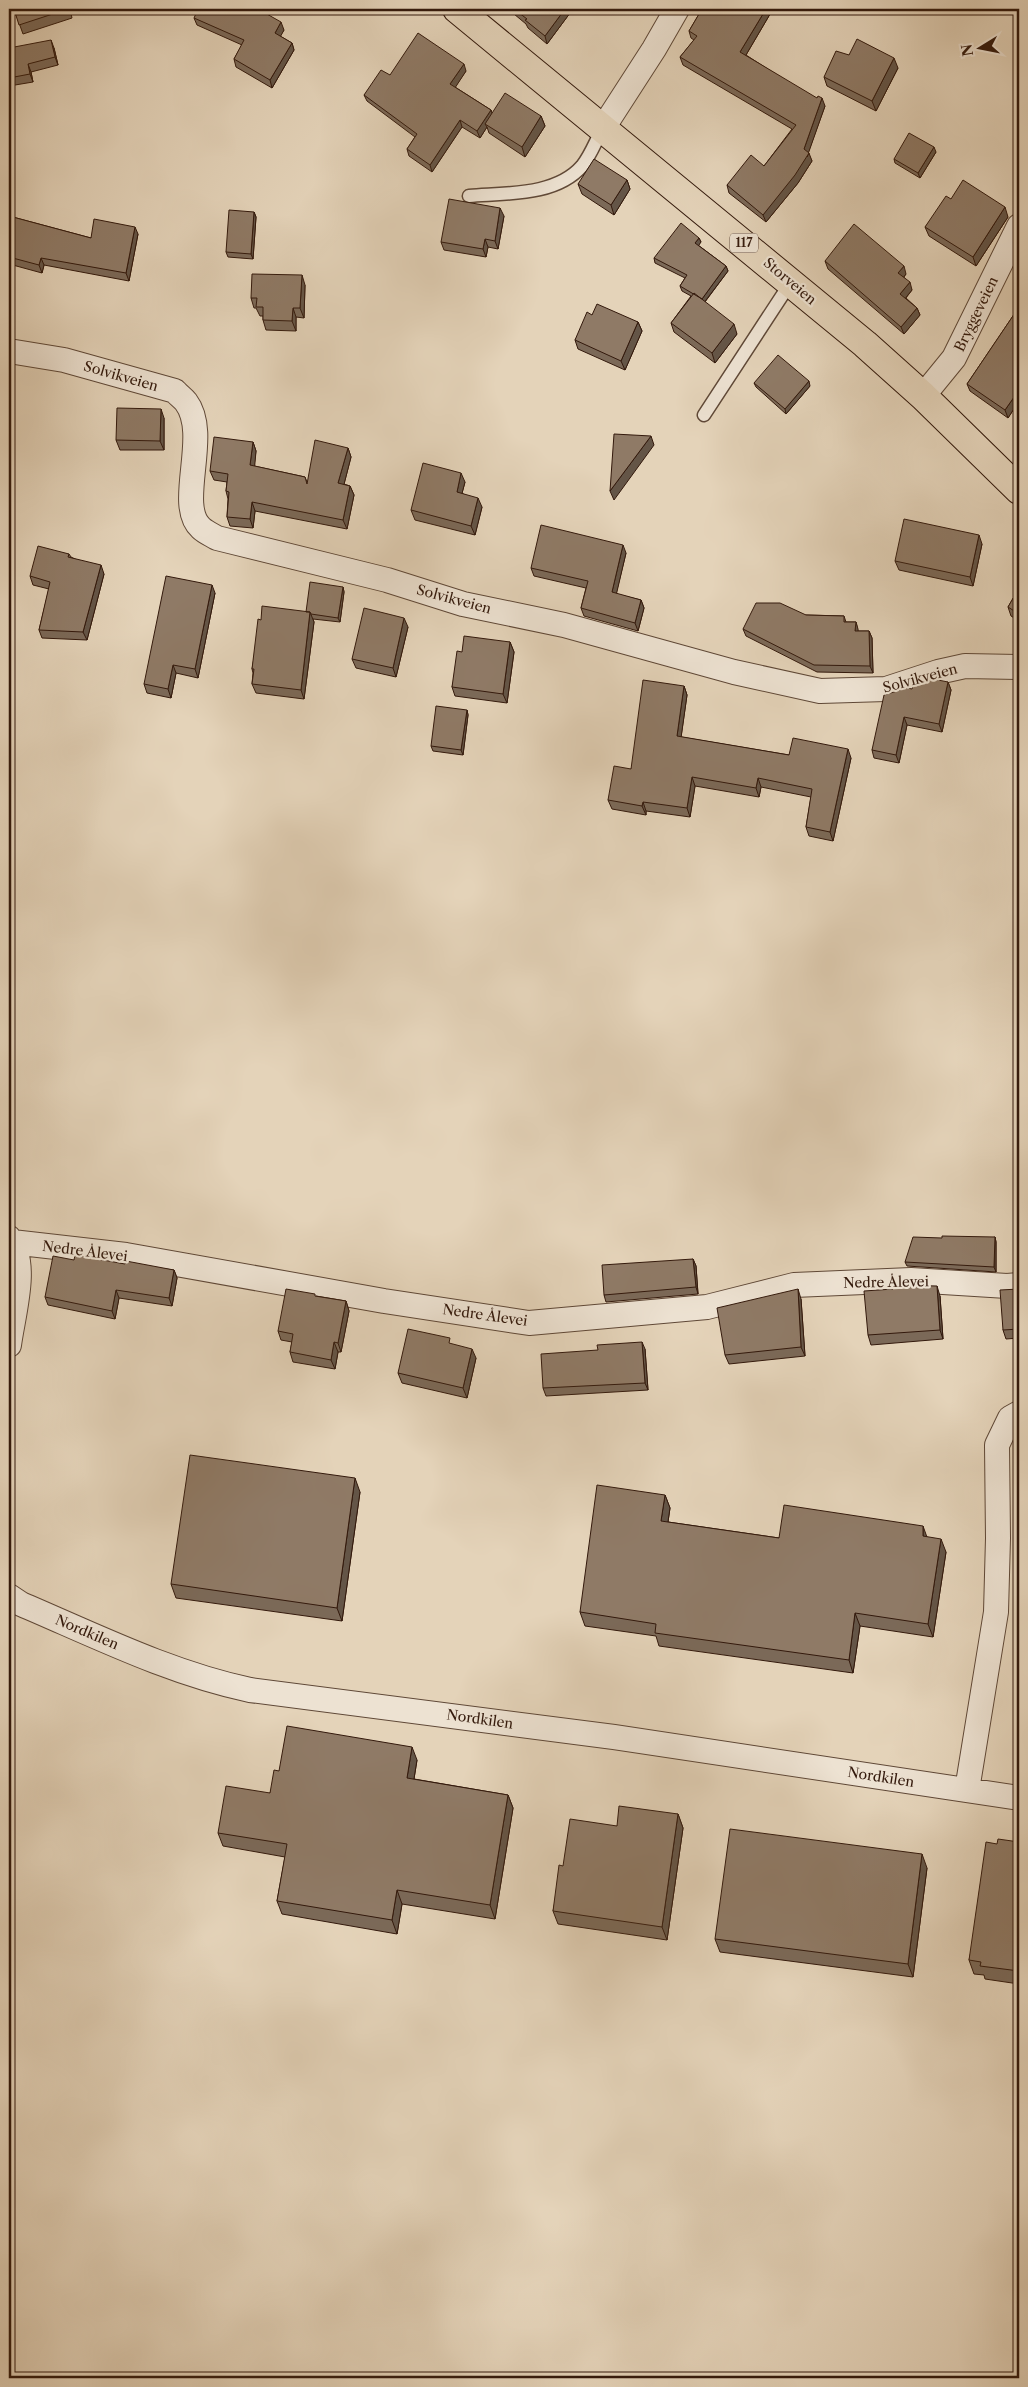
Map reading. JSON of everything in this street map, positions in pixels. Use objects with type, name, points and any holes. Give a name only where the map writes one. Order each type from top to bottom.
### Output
[{"type":"main road","name":"Storveien","points":[[457,9],[791,282],[923,396],[1019,490]]},
{"type":"street","points":[[603,128],[654,49],[677,9]]},
{"type":"street","name":"Bryggeveien","points":[[923,396],[954,358],[1019,226]]},
{"type":"street","name":"Solvikveien","points":[[9,352],[64,360],[174,391],[186,402],[194,420],[196,441],[192,479],[192,511],[200,527],[217,538],[387,580],[463,604],[564,625],[734,672],[820,691],[886,689],[938,672],[965,666],[1019,668]]},
{"type":"street","points":[[9,1345],[20,1269],[11,1240]]},
{"type":"street","name":"Nedre Ålevei","points":[[11,1240],[126,1255],[384,1301],[529,1323],[707,1307],[794,1285],[911,1280],[1019,1285]]},
{"type":"street","points":[[967,1790],[996,1612],[998,1538],[997,1445],[1010,1418],[1019,1413]]},
{"type":"street","name":"Nordkilen","points":[[9,1596],[21,1604],[151,1660],[219,1683],[250,1690],[614,1737],[1019,1798]]},
{"type":"lane","points":[[469,196],[536,190],[572,176],[584,164],[603,128]]},
{"type":"lane","points":[[704,415],[791,282]]},
{"type":"building","points":[[14,9],[68,9],[19,25]]},
{"type":"building","points":[[198,9],[258,9],[281,22],[275,33],[292,43],[270,80],[234,59],[244,40],[194,18]]},
{"type":"building","points":[[514,9],[565,9],[545,36]]},
{"type":"building","points":[[702,9],[766,9],[740,52],[817,98],[818,96],[822,98],[804,149],[809,153],[795,175],[763,215],[727,185],[751,155],[764,166],[796,125],[680,57],[697,36],[689,31]]},
{"type":"building","points":[[418,33],[464,64],[450,84],[491,110],[477,131],[460,120],[430,165],[407,149],[417,134],[364,95],[381,70],[390,75]]},
{"type":"building","points":[[857,39],[894,58],[872,101],[824,77],[836,51],[849,55]]},
{"type":"building","points":[[51,40],[55,57],[28,64],[30,74],[9,78],[9,48]]},
{"type":"building","points":[[505,93],[541,116],[522,147],[485,124]]},
{"type":"building","points":[[909,133],[934,147],[918,173],[894,159]]},
{"type":"building","points":[[594,159],[627,180],[611,205],[578,184]]},
{"type":"building","points":[[963,180],[1005,207],[973,257],[925,227],[946,196],[951,199]]},
{"type":"building","points":[[449,199],[500,208],[495,241],[485,239],[483,249],[441,242]]},
{"type":"building","points":[[229,210],[254,212],[251,254],[226,252]]},
{"type":"building","points":[[9,216],[91,238],[94,219],[135,227],[126,273],[41,258],[39,265],[9,257]]},
{"type":"building","points":[[681,223],[699,238],[695,243],[726,266],[702,299],[680,286],[687,275],[654,258]]},
{"type":"building","points":[[854,224],[904,266],[898,273],[910,282],[900,294],[917,308],[901,327],[825,261]]},
{"type":"building","points":[[252,274],[302,275],[300,308],[293,308],[292,321],[263,320],[263,307],[256,307],[257,298],[251,298]]},
{"type":"building","points":[[694,293],[734,324],[712,353],[671,323]]},
{"type":"building","points":[[597,304],[638,322],[621,361],[575,340],[587,312],[592,315]]},
{"type":"building","points":[[1019,307],[1019,390],[1005,410],[967,384]]},
{"type":"building","points":[[778,355],[809,381],[785,409],[754,383]]},
{"type":"building","points":[[117,408],[161,409],[160,441],[116,440]]},
{"type":"building","points":[[614,434],[651,436],[610,491]]},
{"type":"building","points":[[214,437],[253,442],[250,465],[305,477],[307,484],[315,440],[348,448],[338,483],[350,486],[343,520],[252,502],[250,519],[227,517],[229,492],[226,491],[228,474],[210,471]]},
{"type":"building","points":[[423,463],[461,473],[457,492],[478,498],[471,526],[411,510]]},
{"type":"building","points":[[904,519],[979,535],[970,577],[895,561]]},
{"type":"building","points":[[541,525],[623,545],[612,592],[641,600],[635,623],[581,608],[588,581],[531,568]]},
{"type":"building","points":[[38,546],[69,554],[68,557],[101,565],[83,632],[39,630],[50,582],[30,576]]},
{"type":"building","points":[[166,576],[212,585],[195,669],[173,665],[168,689],[144,684]]},
{"type":"building","points":[[310,582],[343,587],[338,618],[306,612]]},
{"type":"building","points":[[1019,588],[1019,614],[1008,607]]},
{"type":"building","points":[[756,603],[780,603],[806,615],[844,616],[844,622],[856,622],[855,631],[869,631],[870,666],[814,665],[743,629]]},
{"type":"building","points":[[262,606],[310,612],[301,690],[252,684],[258,619],[261,620]]},
{"type":"building","points":[[364,608],[404,618],[393,668],[352,659]]},
{"type":"building","points":[[464,636],[510,642],[503,694],[452,687],[457,651],[462,652]]},
{"type":"building","points":[[933,679],[948,682],[939,724],[904,717],[896,755],[872,750],[884,695],[907,688],[912,689],[913,686]]},
{"type":"building","points":[[643,680],[684,686],[677,736],[789,755],[793,738],[848,749],[830,832],[806,827],[812,789],[758,778],[756,788],[692,777],[687,808],[643,802],[642,806],[608,800],[614,766],[631,769]]},
{"type":"building","points":[[436,706],[467,710],[461,750],[431,746]]},
{"type":"building","points":[[942,1236],[995,1237],[994,1267],[905,1262],[913,1237],[942,1238]]},
{"type":"building","points":[[75,1255],[125,1264],[126,1261],[174,1270],[169,1298],[116,1290],[112,1311],[45,1297],[53,1256],[74,1260]]},
{"type":"building","points":[[693,1259],[696,1287],[604,1295],[602,1265]]},
{"type":"building","points":[[894,1285],[937,1286],[940,1330],[868,1335],[864,1291],[893,1289]]},
{"type":"building","points":[[286,1289],[346,1301],[338,1343],[334,1342],[331,1360],[290,1352],[293,1334],[278,1331]]},
{"type":"building","points":[[798,1289],[801,1347],[725,1355],[717,1308]]},
{"type":"building","points":[[1019,1289],[1019,1329],[1003,1330],[1000,1290]]},
{"type":"building","points":[[408,1329],[450,1338],[449,1343],[472,1349],[463,1388],[398,1373]]},
{"type":"building","points":[[642,1342],[645,1383],[543,1388],[541,1354],[598,1350],[597,1345]]},
{"type":"building","points":[[190,1455],[355,1478],[337,1608],[171,1584]]},
{"type":"building","points":[[597,1485],[665,1495],[661,1521],[779,1538],[784,1505],[923,1526],[923,1536],[941,1539],[928,1624],[855,1613],[849,1660],[655,1633],[656,1624],[580,1612]]},
{"type":"building","points":[[287,1726],[412,1747],[407,1778],[508,1795],[490,1905],[397,1890],[392,1920],[277,1901],[287,1844],[218,1833],[226,1786],[270,1793],[274,1770],[279,1771]]},
{"type":"building","points":[[619,1806],[678,1814],[662,1927],[553,1911],[559,1865],[563,1866],[570,1819],[617,1826]]},
{"type":"building","points":[[730,1829],[922,1854],[908,1964],[715,1939]]},
{"type":"building","points":[[998,1839],[1019,1842],[1019,1971],[980,1966],[981,1962],[969,1960],[986,1842],[997,1844]]}]
